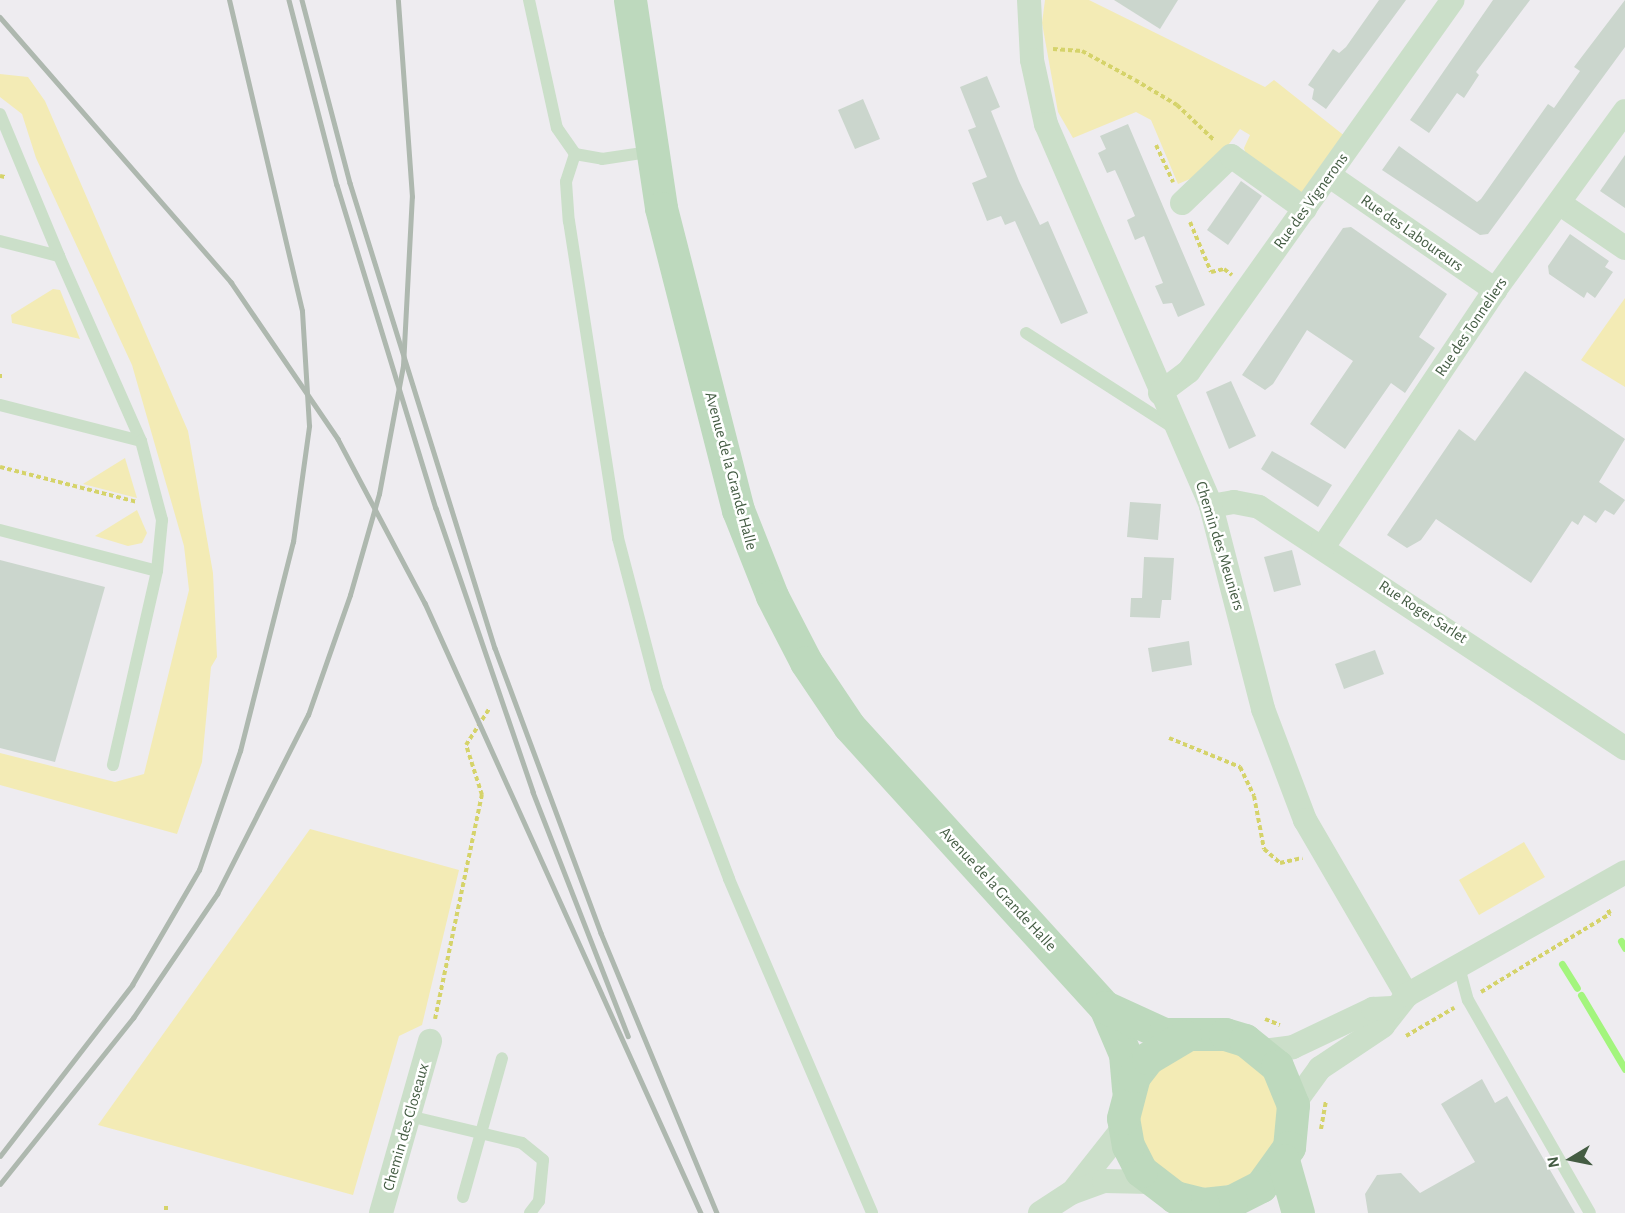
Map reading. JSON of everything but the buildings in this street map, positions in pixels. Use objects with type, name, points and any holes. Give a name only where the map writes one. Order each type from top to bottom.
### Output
[{"type":"street","name":"Avenue de la Grande Halle","points":[[630,0],[650,152],[738,510],[786,628],[827,696],[867,747],[1105,1007],[1141,1027],[1185,1036]]},
{"type":"street","name":"Chemin des Meuniers","points":[[1029,0],[1031,47],[1046,124],[1160,393],[1211,506],[1263,709],[1320,847],[1400,1002]]},
{"type":"street","name":"Rue des Vignerons","points":[[1160,393],[1189,371],[1330,176],[1453,0]]},
{"type":"street","name":"Rue des Tonneliers","points":[[1323,547],[1495,290],[1625,111]]},
{"type":"street","points":[[1182,203],[1231,156],[1305,209]]},
{"type":"street","name":"Rue des Laboureurs","points":[[1330,176],[1495,290]]},
{"type":"street","points":[[1559,203],[1625,248]]},
{"type":"street","name":"Rue Roger Sarlet","points":[[1211,506],[1234,502],[1259,507],[1625,748]]},
{"type":"street","points":[[1262,1051],[1303,1044],[1373,1009],[1400,1002],[1625,872]]},
{"type":"street","points":[[1293,1105],[1320,1068],[1383,1026],[1400,1002]]},
{"type":"street","name":"Avenue de la Grande Halle","points":[[1105,1007],[1125,1054],[1128,1089]]},
{"type":"street","points":[[1231,1201],[1261,1186],[1283,1160],[1293,1134],[1293,1105],[1288,1085],[1262,1051],[1225,1034],[1185,1036],[1148,1058],[1128,1089],[1124,1127],[1134,1159],[1151,1182],[1189,1202],[1231,1201],[1278,1213]]},
{"type":"street","name":"Chemin des Closeaux","points":[[381,1213],[430,1041]]},
{"type":"street","points":[[1071,1193],[1124,1127]]},
{"type":"street","points":[[1283,1160],[1298,1213]]},
{"type":"street","points":[[1040,1213],[1071,1193],[1104,1181],[1151,1182]]},
{"type":"lane","points":[[529,0],[557,128],[575,154],[602,159],[650,152]]},
{"type":"lane","points":[[0,114],[59,256],[141,441],[162,520],[157,571],[113,765]]},
{"type":"lane","points":[[575,154],[566,182],[568,221],[618,538],[657,688],[729,879],[872,1213]]},
{"type":"lane","points":[[0,241],[59,256]]},
{"type":"lane","points":[[1026,333],[1177,429]]},
{"type":"lane","points":[[0,405],[141,441]]},
{"type":"lane","points":[[0,530],[157,571]]},
{"type":"lane","points":[[1459,967],[1468,1000],[1590,1213]]},
{"type":"lane","points":[[463,1197],[478,1132],[502,1058]]},
{"type":"lane","points":[[409,1116],[522,1143],[543,1160],[539,1201],[530,1213]]},
{"type":"path","points":[[1031,47],[1082,51],[1177,105],[1231,156]]},
{"type":"path","points":[[1156,145],[1211,272],[1224,269],[1250,287]]},
{"type":"path","points":[[0,374],[0,380]]},
{"type":"path","points":[[0,467],[137,502]]},
{"type":"path","points":[[430,1041],[457,896],[481,806],[466,745],[489,709]]},
{"type":"path","points":[[1169,738],[1240,767],[1271,857],[1294,862],[1320,847]]},
{"type":"path","points":[[1261,1018],[1295,1030],[1303,1044]]},
{"type":"path","points":[[1317,1141],[1329,1084],[1320,1068]]},
{"type":"path","points":[[166,1206],[166,1213]]},
{"type":"shaded area","points":[[1045,0],[1089,0],[1265,87],[1274,80],[1346,137],[1307,198],[1247,159],[1244,148],[1250,135],[1240,129],[1209,171],[1178,184],[1151,120],[1136,112],[1073,138],[1058,112],[1042,23]]},
{"type":"shaded area","points":[[0,74],[28,77],[45,101],[188,431],[213,573],[217,657],[211,667],[202,762],[177,834],[0,785],[0,753],[115,782],[144,774],[189,590],[184,546],[132,365],[36,158],[22,114],[0,97]]},
{"type":"shaded area","points":[[53,289],[60,290],[80,339],[12,323],[11,315]]},
{"type":"shaded area","points":[[1625,298],[1625,387],[1581,360]]},
{"type":"shaded area","points":[[125,458],[137,498],[83,484]]},
{"type":"shaded area","points":[[137,510],[147,533],[142,543],[128,546],[95,536]]},
{"type":"shaded area","points":[[310,829],[459,870],[422,1025],[399,1036],[353,1195],[98,1125]]},
{"type":"shaded area","points":[[1524,842],[1545,877],[1479,915],[1459,880]]},
{"type":"shaded area","points":[[1208,1048],[1235,1054],[1247,1060],[1257,1069],[1266,1079],[1272,1091],[1278,1118],[1272,1145],[1266,1157],[1257,1167],[1247,1176],[1235,1182],[1208,1188],[1181,1182],[1169,1176],[1159,1167],[1150,1157],[1144,1145],[1138,1118],[1144,1091],[1150,1079],[1159,1069],[1169,1060],[1181,1054]]},
{"type":"waterway","points":[[1621,941],[1625,948]]},
{"type":"waterway","points":[[1562,964],[1577,988]]},
{"type":"waterway","points":[[1581,995],[1625,1069]]},
{"type":"railway","points":[[0,1156],[132,985],[199,870],[240,751],[293,542],[309,426],[302,311],[229,0]]},
{"type":"railway","points":[[289,0],[337,185],[436,508],[533,792],[628,1036]]},
{"type":"railway","points":[[302,0],[350,183],[495,648],[601,933],[717,1213]]},
{"type":"railway","points":[[0,1184],[133,1018],[217,894],[308,715],[350,595],[379,494],[403,366],[412,197],[398,0]]},
{"type":"railway","points":[[0,17],[231,282],[338,439],[425,603],[701,1213]]}]
